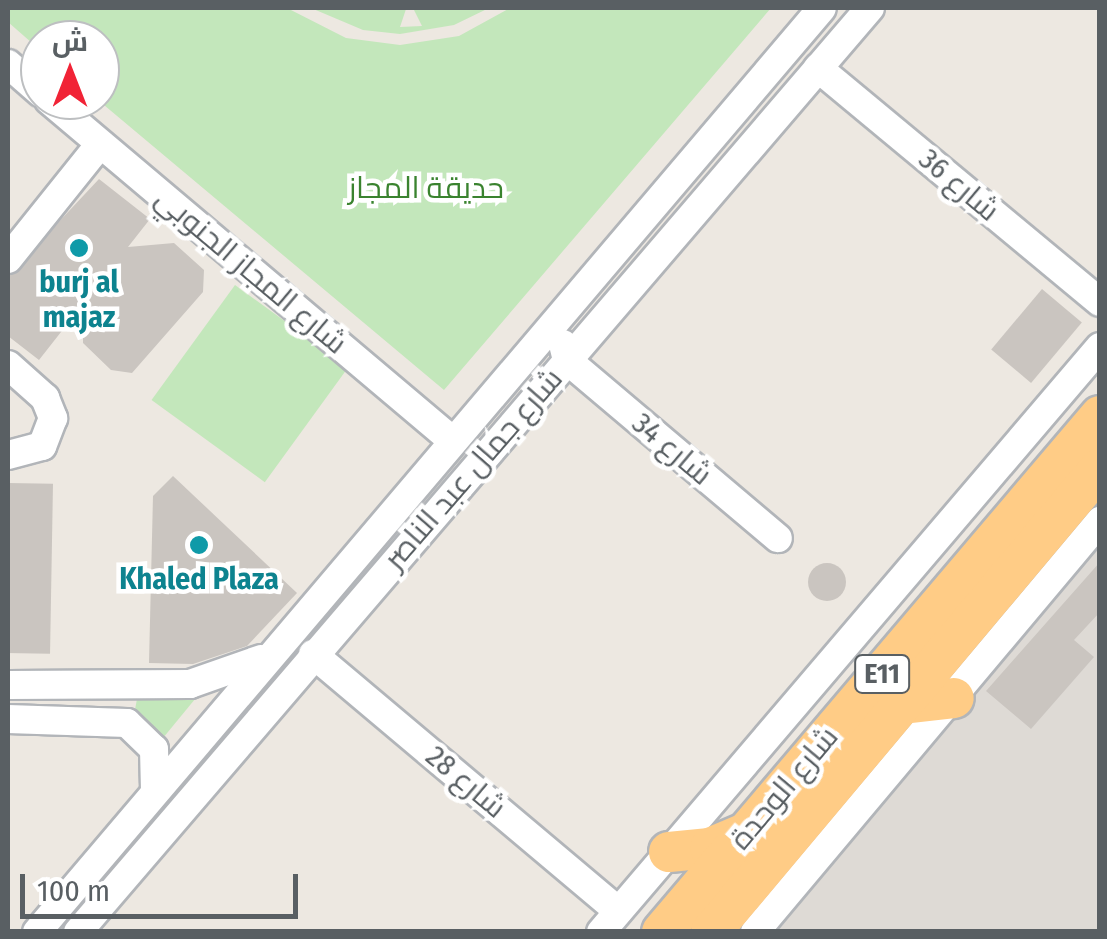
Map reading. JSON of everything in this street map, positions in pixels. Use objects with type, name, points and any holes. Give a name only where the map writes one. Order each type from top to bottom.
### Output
[{"type":"highway","name":"شارع الوحدة","points":[[662,932],[1100,416]]},
{"type":"highway","name":"شارع الوحدة","points":[[712,932],[1100,468]]},
{"type":"highway","points":[[903,704],[954,698]]},
{"type":"highway","points":[[669,852],[710,848],[747,832]]},
{"type":"street","name":"شارع جمال عبد الناصر","points":[[37,932],[822,8]]},
{"type":"street","name":"شارع جمال عبد الناصر","points":[[78,932],[870,8]]},
{"type":"street","name":"شارع 36","points":[[818,68],[1100,302]]},
{"type":"street","points":[[702,202],[694,184],[734,130],[734,112]]},
{"type":"street","name":"شارع المجاز الجنوبي","points":[[72,120],[454,441]]},
{"type":"street","points":[[8,259],[100,144]]},
{"type":"street","points":[[566,360],[563,343],[604,291],[593,277]]},
{"type":"street","points":[[610,921],[1100,347]]},
{"type":"street","name":"شارع 34","points":[[566,360],[778,538]]},
{"type":"street","points":[[8,365],[45,398],[53,418],[42,446],[10,456]]},
{"type":"street","points":[[756,932],[1100,521]]},
{"type":"street","points":[[8,684],[206,682],[275,650]]},
{"type":"street","name":"شارع 28","points":[[313,654],[610,921]]},
{"type":"street","points":[[8,719],[128,723],[154,750],[155,792]]},
{"type":"shaded area","points":[[1099,493],[1099,931],[729,932]]},
{"type":"green space","name":"حديقة المجاز","points":[[8,8],[287,8],[346,38],[400,45],[459,36],[510,8],[771,8],[444,390],[120,118],[120,20],[20,20],[20,32],[8,22]]},
{"type":"green space","points":[[311,8],[406,9],[400,27],[422,26],[414,10],[421,8],[489,8],[454,25],[400,34],[363,30]]},
{"type":"green space","points":[[235,285],[348,367],[265,482],[152,400]]},
{"type":"green space","points":[[138,693],[200,693],[163,738],[135,710]]},
{"type":"building","points":[[99,179],[150,219],[128,247],[174,243],[204,270],[203,292],[132,373],[111,370],[83,343],[83,304],[39,360],[8,336],[8,276]]},
{"type":"building","points":[[1042,289],[1082,322],[1031,383],[991,350]]},
{"type":"building","name":"Khaled Plaza","points":[[173,476],[297,593],[247,646],[193,664],[149,663],[153,496]]},
{"type":"building","points":[[8,483],[53,484],[50,654],[8,653]]},
{"type":"building","points":[[1100,562],[1100,612],[1074,640],[1094,657],[1031,729],[986,691]]},
{"type":"building","points":[[827,563],[840,569],[846,582],[840,595],[827,601],[814,595],[808,582],[814,569]]},
{"type":"place","name":"burj al majaz","points":[[79,248]]},
{"type":"place","name":"Khaled Plaza","points":[[199,545]]}]
